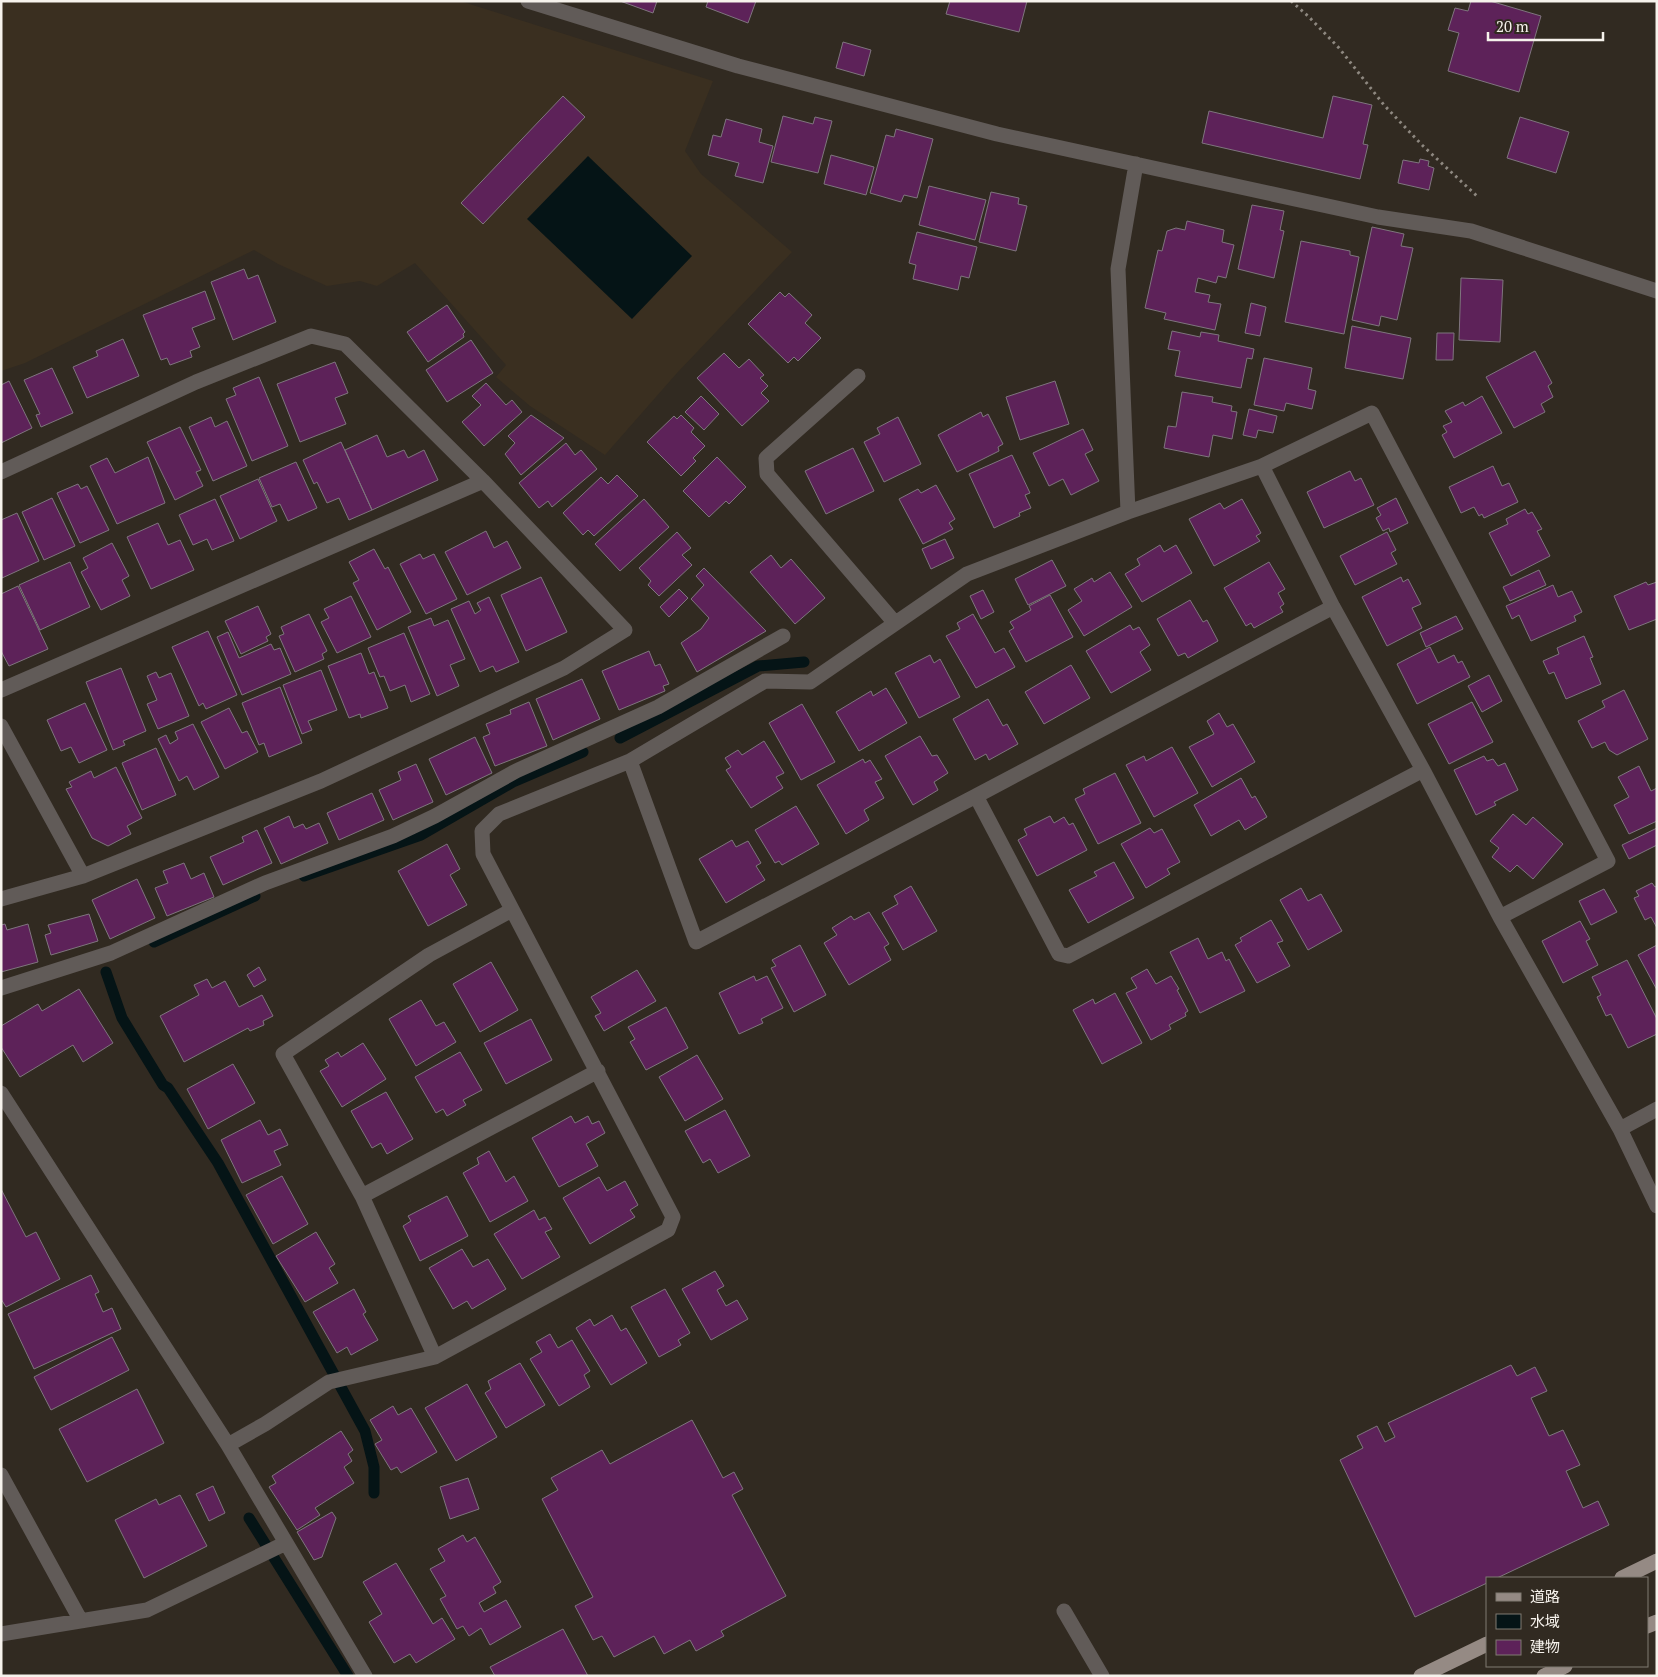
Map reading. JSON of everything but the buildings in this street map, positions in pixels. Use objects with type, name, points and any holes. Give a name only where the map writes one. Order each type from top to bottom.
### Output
[{"type":"main road","points":[[1624,1577],[1657,1561]]},
{"type":"main road","points":[[1421,1676],[1486,1644]]},
{"type":"main road","points":[[1544,1676],[1563,1667]]},
{"type":"street","points":[[528,1],[548,4],[738,66],[997,134],[1378,217],[1471,231],[1657,291]]},
{"type":"street","points":[[1128,512],[1118,270],[1136,164]]},
{"type":"street","points":[[1,472],[196,382],[311,336],[345,344],[483,481],[626,630],[564,668],[321,781],[83,876],[1,900]]},
{"type":"street","points":[[858,376],[766,458],[767,474],[895,623]]},
{"type":"street","points":[[228,1445],[265,1424],[329,1382],[435,1357],[668,1230],[673,1217],[483,854],[482,832],[499,814],[630,761],[765,680],[810,682],[967,574],[1128,512],[1262,466],[1372,413],[1608,861],[1500,917]]},
{"type":"street","points":[[1262,466],[1333,607],[1424,770],[1500,917],[1620,1129],[1657,1206]]},
{"type":"street","points":[[1,690],[483,481]]},
{"type":"street","points":[[630,761],[696,942],[1333,607]]},
{"type":"street","points":[[1,988],[111,953],[265,883],[393,836],[435,816],[516,771],[658,707],[784,636]]},
{"type":"street","points":[[1,726],[83,876]]},
{"type":"street","points":[[976,796],[1060,954],[1068,956],[1424,770]]},
{"type":"street","points":[[435,1357],[362,1196],[283,1054],[429,955],[512,910]]},
{"type":"street","points":[[362,1196],[598,1071]]},
{"type":"street","points":[[1,1093],[228,1445],[365,1676]]},
{"type":"street","points":[[1620,1129],[1657,1110]]},
{"type":"street","points":[[1,1475],[81,1621]]},
{"type":"street","points":[[1,1634],[147,1610],[286,1543]]},
{"type":"street","points":[[1064,1611],[1102,1676]]},
{"type":"path","points":[[1291,1],[1339,48],[1384,105],[1422,144],[1478,196]]},
{"type":"shaded area","points":[[1,1],[460,1],[713,81],[685,151],[701,174],[792,252],[677,373],[605,455],[530,406],[496,377],[506,365],[415,263],[377,286],[360,281],[327,286],[278,264],[254,250],[25,363],[1,371]]},
{"type":"water","points":[[588,156],[692,256],[632,319],[527,219]]},
{"type":"waterway","points":[[620,738],[758,666],[804,662]]},
{"type":"waterway","points":[[304,876],[421,835],[513,782],[583,752]]},
{"type":"waterway","points":[[154,942],[255,896]]},
{"type":"waterway","points":[[106,972],[122,1018],[163,1085],[168,1088],[218,1163],[365,1431],[374,1467],[374,1493]]},
{"type":"waterway","points":[[249,1518],[348,1676]]}]
